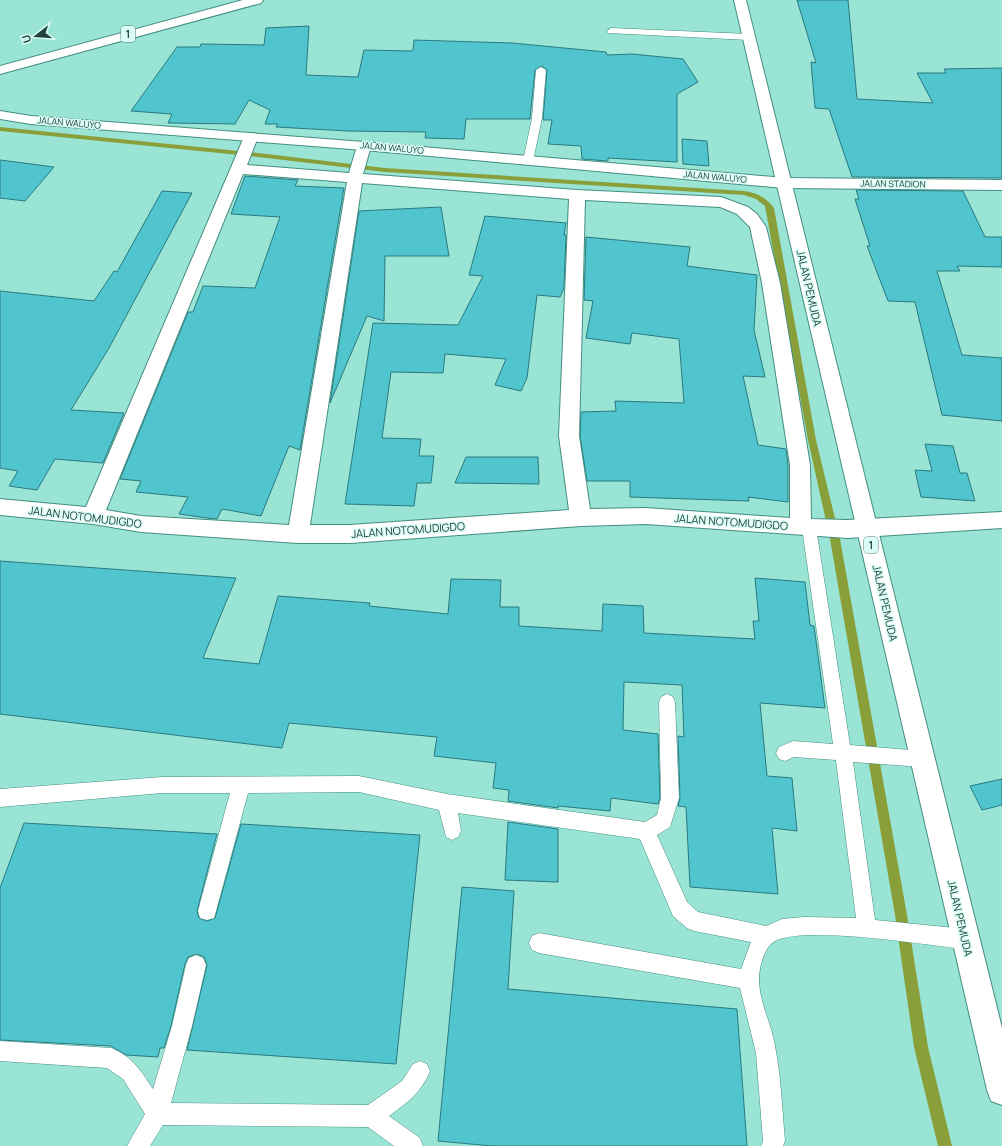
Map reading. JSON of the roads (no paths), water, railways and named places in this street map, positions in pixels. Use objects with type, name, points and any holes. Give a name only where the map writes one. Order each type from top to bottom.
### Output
[{"type":"main road","name":"1","points":[[0,70],[257,0]]},
{"type":"main road","name":"JALAN PEMUDA","points":[[740,0],[784,183],[857,528],[912,758],[965,939],[1002,1090]]},
{"type":"main road","name":"JALAN WALUYO","points":[[0,115],[31,120],[250,141],[528,161],[784,183]]},
{"type":"main road","points":[[92,516],[250,141]]},
{"type":"main road","points":[[298,534],[356,174],[364,150]]},
{"type":"main road","points":[[240,166],[356,174],[577,195],[721,202],[737,206],[754,220],[758,227],[771,283],[809,528]]},
{"type":"main road","name":"JALAN STADION","points":[[784,183],[1002,185]]},
{"type":"main road","points":[[577,195],[568,436],[581,518]]},
{"type":"main road","name":"JALAN NOTOMUDIGDO","points":[[0,507],[92,516],[141,524],[298,534],[350,534],[581,518],[646,516],[809,528],[857,528],[1002,520]]},
{"type":"lane","points":[[611,31],[749,37]]},
{"type":"lane","points":[[528,161],[537,118],[541,70]]},
{"type":"lane","points":[[809,528],[848,752],[871,929]]},
{"type":"lane","points":[[0,798],[162,785],[241,786],[359,784],[447,803],[646,831],[664,821],[670,798],[667,702]]},
{"type":"lane","points":[[785,753],[793,749],[912,758]]},
{"type":"lane","points":[[207,911],[241,786]]},
{"type":"lane","points":[[447,803],[452,831]]},
{"type":"lane","points":[[646,831],[680,909],[694,921],[766,935]]},
{"type":"lane","points":[[772,1146],[774,1141],[764,1041],[752,1001],[749,980],[753,958],[766,935],[779,929],[799,926],[871,929],[934,937],[965,939]]},
{"type":"lane","points":[[540,943],[749,980]]},
{"type":"lane","points":[[138,1146],[157,1114],[182,1026],[196,965]]},
{"type":"lane","points":[[0,1051],[111,1058],[130,1072],[157,1114]]},
{"type":"lane","points":[[371,1116],[409,1088],[420,1071]]},
{"type":"lane","points":[[157,1114],[371,1116],[412,1146]]},
{"type":"waterway","points":[[0,129],[249,154],[385,170],[744,193],[752,195],[765,202],[770,208],[812,440],[835,539],[901,915],[921,1047],[945,1146]]}]
